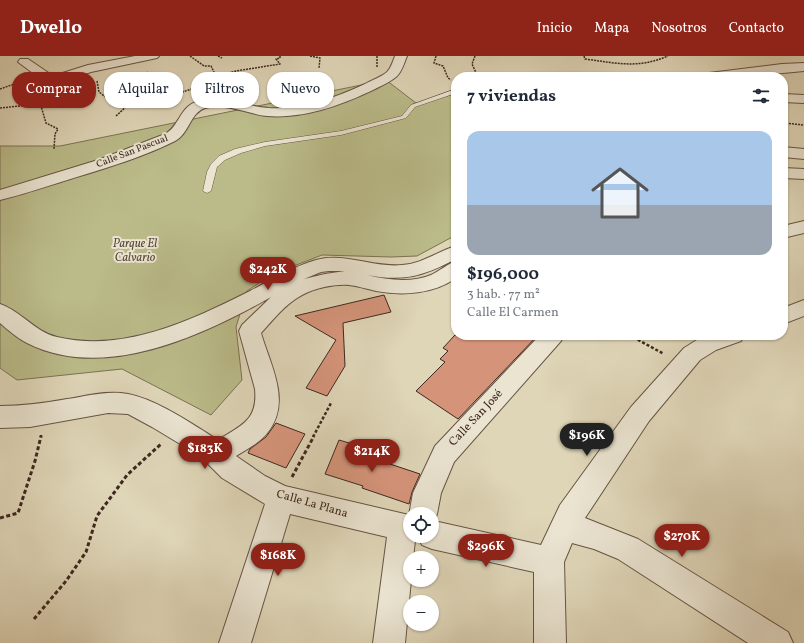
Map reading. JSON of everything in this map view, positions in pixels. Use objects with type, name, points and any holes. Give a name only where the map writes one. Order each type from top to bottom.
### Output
[{"type":"street","points":[[73,72],[153,56]]},
{"type":"street","name":"Calle San Pascual","points":[[250,108],[268,112],[295,111],[343,99],[390,76],[394,72],[401,56]]},
{"type":"street","points":[[38,72],[24,62],[39,57]]},
{"type":"street","points":[[750,72],[804,67]]},
{"type":"street","points":[[259,107],[301,104],[343,92]]},
{"type":"street","points":[[788,98],[804,99]]},
{"type":"street","name":"Calle San Pascual","points":[[0,196],[113,160],[164,140],[179,131],[190,112],[195,108]]},
{"type":"street","points":[[788,152],[804,154]]},
{"type":"street","points":[[788,173],[804,174]]},
{"type":"street","points":[[788,231],[804,227]]},
{"type":"street","points":[[0,312],[35,337],[53,344],[75,348],[121,347],[170,336],[201,324],[299,273],[317,267],[343,263],[394,273],[423,268],[451,254]]},
{"type":"street","points":[[217,455],[258,426],[265,417],[268,406],[266,382],[255,352],[250,331],[266,314],[291,293],[329,281],[346,278],[393,286],[421,286],[436,281],[451,271]]},
{"type":"street","points":[[788,314],[804,308]]},
{"type":"street","name":"Calle San José","points":[[420,507],[444,454],[548,340]]},
{"type":"street","points":[[550,643],[549,561],[570,515],[640,414],[692,354],[721,340]]},
{"type":"street","name":"Calle La Plana","points":[[0,417],[30,416],[108,403],[128,404],[146,411],[209,448],[231,469],[256,485],[281,498],[403,522]]},
{"type":"street","points":[[235,643],[281,498]]},
{"type":"street","points":[[564,526],[595,535],[628,549],[777,643]]},
{"type":"street","points":[[439,537],[549,561]]},
{"type":"street","name":"Calle San José","points":[[389,643],[408,543]]},
{"type":"lane","points":[[207,191],[211,172],[214,166],[222,158],[238,151],[265,144],[341,133],[404,117],[413,106],[451,93]]},
{"type":"path","points":[[190,56],[204,66],[211,66],[214,72]]},
{"type":"path","points":[[218,56],[222,58]]},
{"type":"path","points":[[236,72],[280,64],[276,59],[280,58],[280,56]]},
{"type":"path","points":[[310,56],[320,58],[319,68]]},
{"type":"path","points":[[436,56],[434,63],[443,66],[448,78],[451,79]]},
{"type":"path","points":[[475,56],[472,64],[476,72]]},
{"type":"path","points":[[584,56],[585,59],[631,66],[648,64],[668,56]]},
{"type":"path","points":[[91,68],[97,77],[99,92],[104,96]]},
{"type":"path","points":[[0,89],[12,86]]},
{"type":"path","points":[[116,116],[128,105],[149,103],[191,89]]},
{"type":"path","points":[[0,108],[12,107]]},
{"type":"path","points":[[42,108],[46,123],[58,129],[55,134],[54,149]]},
{"type":"path","points":[[788,123],[804,125]]},
{"type":"path","points":[[638,340],[684,364]]},
{"type":"path","points":[[281,498],[331,403]]},
{"type":"path","points":[[0,518],[18,513],[35,461],[46,413]]},
{"type":"path","points":[[34,619],[66,581],[86,552],[97,516],[127,475],[178,429]]},
{"type":"green space","name":"Parque El Calvario","points":[[386,80],[416,103],[451,95],[451,238],[417,256],[391,257],[322,255],[273,274],[247,291],[236,327],[242,380],[211,415],[122,369],[17,380],[0,368],[0,146],[60,146],[248,108],[259,108],[259,106],[267,104],[267,108],[334,108],[334,91]]},
{"type":"building","points":[[384,295],[391,312],[343,323],[345,366],[327,396],[306,388],[336,340],[295,316]]},
{"type":"building","points":[[451,339],[533,340],[458,419],[416,391],[445,362],[440,359],[448,351],[443,348]]},
{"type":"building","points":[[276,423],[305,434],[286,468],[248,453],[250,449],[266,437]]},
{"type":"building","points":[[339,440],[366,448],[363,455],[420,474],[412,492],[409,504],[362,488],[363,486],[325,474]]}]
